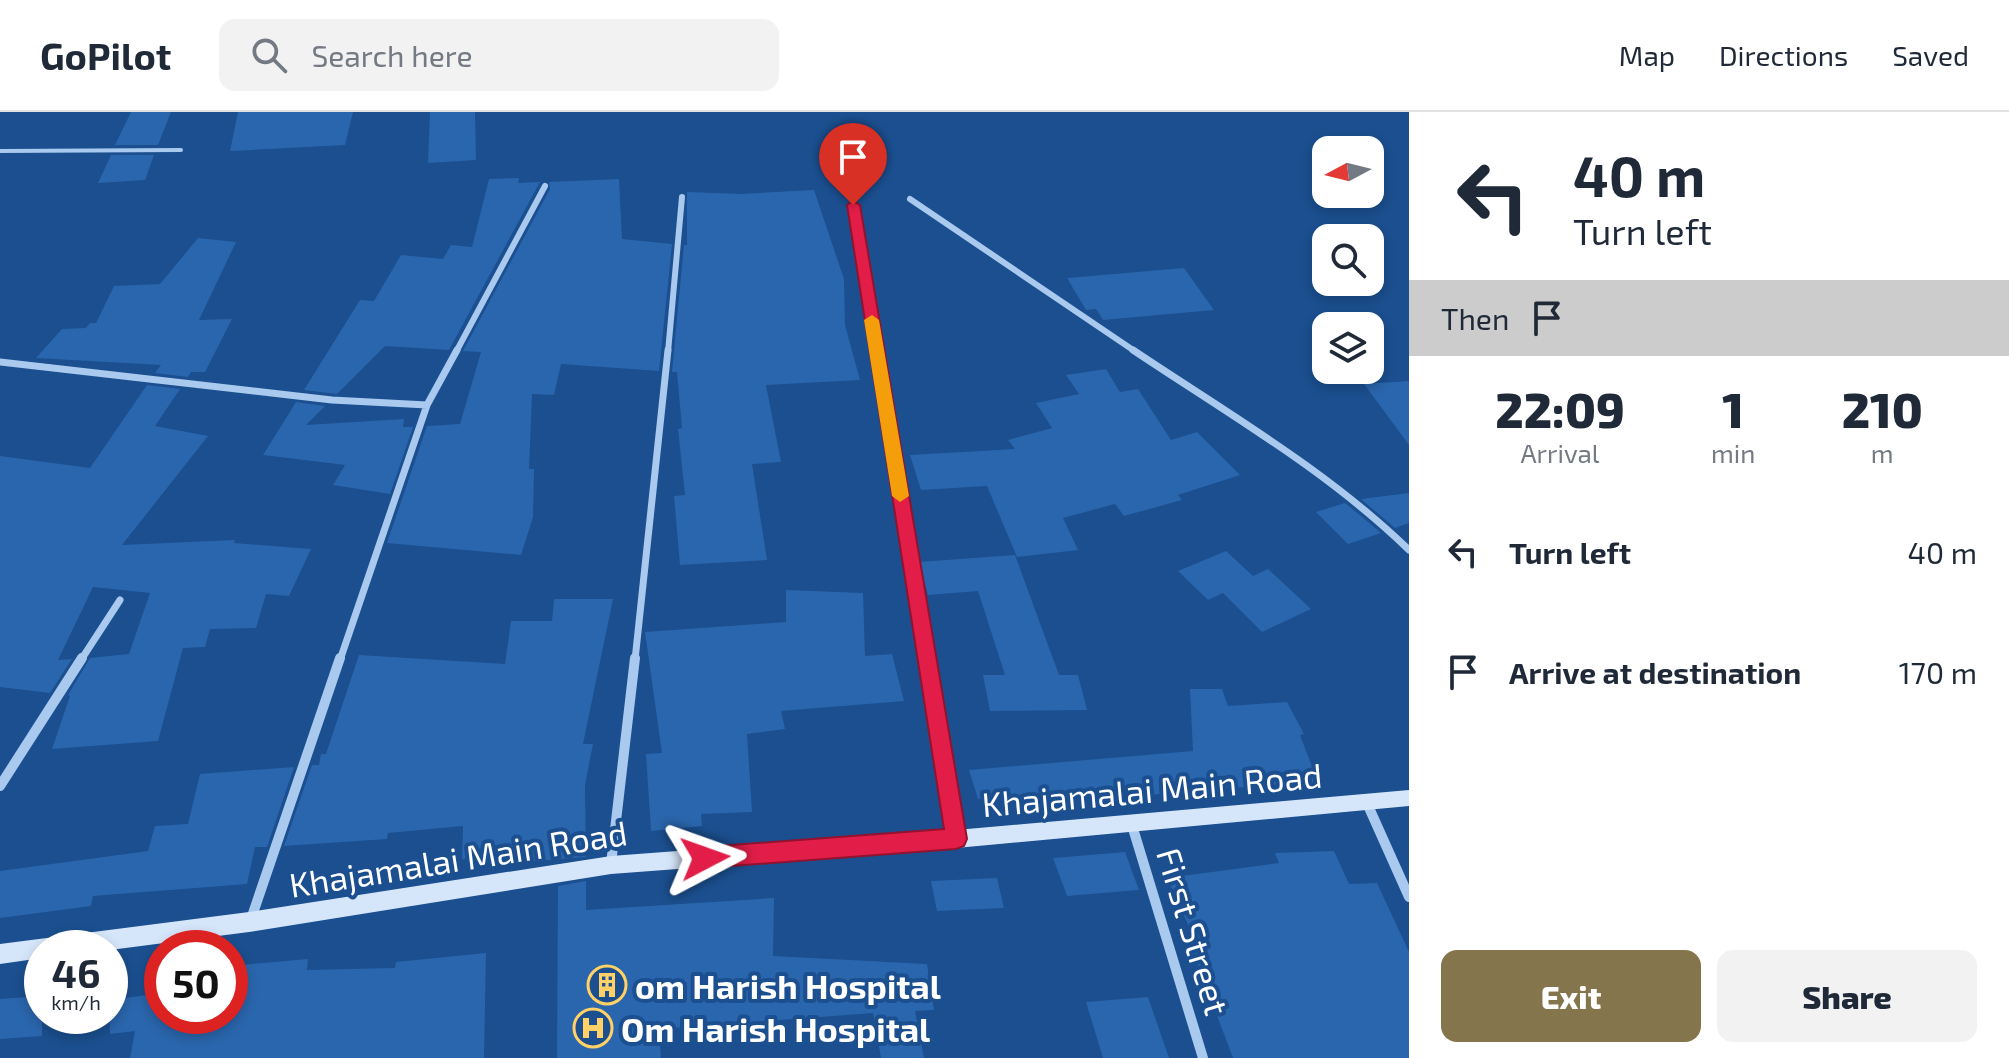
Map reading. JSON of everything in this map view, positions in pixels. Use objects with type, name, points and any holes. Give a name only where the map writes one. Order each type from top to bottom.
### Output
[{"type":"main road","name":"Khajamalai Main Road","points":[[128,937],[249,922],[611,865],[956,839],[1409,798]]},
{"type":"main road","name":"Khajamalai Main Road","points":[[0,954],[24,951]]},
{"type":"street","points":[[249,922],[427,405],[545,186]]},
{"type":"street","points":[[611,865],[659,451],[682,197]]},
{"type":"street","points":[[910,199],[1304,465],[1376,518],[1409,550]]},
{"type":"street","points":[[853,205],[956,839]]},
{"type":"street","points":[[0,362],[332,400],[427,405]]},
{"type":"street","points":[[0,786],[120,600]]},
{"type":"street","points":[[1366,801],[1409,897]]},
{"type":"street","name":"First Street","points":[[1131,821],[1203,1058]]},
{"type":"lane","points":[[0,151],[181,150]]},
{"type":"building","points":[[131,112],[171,112],[158,145],[115,145]]},
{"type":"building","points":[[238,112],[353,112],[345,145],[230,151]]},
{"type":"building","points":[[430,112],[475,112],[476,160],[428,163]]},
{"type":"building","points":[[111,155],[154,155],[145,180],[98,183]]},
{"type":"building","points":[[519,178],[518,183],[540,182],[449,350],[385,346],[337,394],[304,390],[360,300],[374,301],[401,255],[443,259],[451,245],[472,247],[489,179]]},
{"type":"building","points":[[619,179],[622,239],[672,244],[659,371],[561,364],[554,395],[532,394],[529,469],[534,469],[533,517],[521,555],[387,543],[427,426],[460,424],[481,352],[463,351],[550,189],[549,182]]},
{"type":"building","points":[[814,190],[844,279],[845,325],[860,380],[766,385],[781,462],[752,464],[767,560],[680,565],[674,496],[685,495],[678,429],[682,428],[677,372],[672,372],[684,245],[687,245],[687,192],[741,194]]},
{"type":"building","points":[[198,238],[236,242],[199,320],[232,319],[205,372],[191,372],[188,377],[155,373],[161,365],[36,358],[62,329],[86,328],[90,323],[96,323],[114,286],[160,284]]},
{"type":"building","points":[[1184,268],[1214,310],[1103,320],[1096,309],[1086,310],[1067,278]]},
{"type":"building","points":[[1106,369],[1120,392],[1138,389],[1171,440],[1197,432],[1240,475],[1178,495],[1182,500],[1124,516],[1115,504],[1063,518],[1078,550],[1017,557],[987,486],[921,490],[910,455],[1015,449],[1008,440],[1052,428],[1036,403],[1079,394],[1066,375]]},
{"type":"building","points":[[1409,381],[1409,445],[1364,384]]},
{"type":"building","points":[[147,385],[180,389],[155,426],[208,436],[122,545],[235,540],[234,543],[311,549],[289,596],[266,594],[256,628],[210,629],[205,647],[183,648],[158,741],[52,749],[68,695],[90,658],[129,654],[150,593],[93,587],[58,660],[72,659],[50,693],[0,687],[0,456],[90,468]]},
{"type":"building","points":[[296,402],[325,406],[306,425],[404,419],[403,427],[413,427],[390,494],[333,485],[345,465],[263,455]]},
{"type":"building","points":[[1409,493],[1409,523],[1395,528],[1361,499]]},
{"type":"building","points":[[1345,503],[1381,533],[1348,544],[1316,512]]},
{"type":"building","points":[[1226,551],[1253,576],[1268,569],[1311,609],[1262,632],[1223,593],[1208,600],[1178,571]]},
{"type":"building","points":[[1015,555],[1059,675],[1078,675],[1087,710],[990,711],[983,675],[1005,675],[978,591],[928,595],[919,562]]},
{"type":"building","points":[[786,590],[863,593],[865,656],[892,654],[904,701],[781,711],[785,729],[747,734],[752,812],[701,814],[702,826],[651,831],[646,754],[662,753],[645,632],[786,622]]},
{"type":"building","points":[[554,599],[613,599],[583,744],[593,744],[585,785],[586,857],[494,864],[494,856],[462,859],[463,826],[388,833],[387,839],[284,846],[312,765],[319,765],[321,754],[326,754],[359,655],[505,664],[511,621],[552,621]]},
{"type":"building","points":[[1190,689],[1222,689],[1228,706],[1287,702],[1304,734],[1300,735],[1319,785],[1281,784],[1087,800],[1083,789],[978,799],[969,770],[1193,751]]},
{"type":"building","points":[[294,767],[267,847],[255,847],[247,884],[93,896],[91,906],[0,918],[0,871],[148,851],[155,826],[188,824],[200,774]]},
{"type":"building","points":[[1334,851],[1349,884],[1377,883],[1409,952],[1409,1058],[1233,1058],[1193,952],[1200,951],[1167,878],[1279,863],[1275,853]]},
{"type":"building","points":[[1125,852],[1139,890],[1067,896],[1053,858]]},
{"type":"building","points":[[997,878],[1004,908],[937,911],[931,881]]},
{"type":"building","points":[[586,881],[586,910],[774,898],[773,956],[927,964],[934,1010],[915,1011],[924,1058],[881,1058],[873,1013],[659,1029],[661,1058],[557,1058],[558,886]]},
{"type":"building","points":[[486,953],[484,1058],[130,1058],[135,1031],[128,1032],[128,998],[144,995],[144,1034],[248,1034],[248,964],[308,959],[307,970],[395,968],[396,962]]},
{"type":"building","points":[[24,997],[24,1034],[42,1036],[0,1039],[0,999]]},
{"type":"building","points":[[1148,997],[1169,1058],[1103,1058],[1086,1002]]},
{"type":"slow traffic","points":[[872,320],[900,496]]},
{"type":"place","name":"om Harish Hospital","points":[[607,985]]},
{"type":"place","name":"Om Harish Hospital","points":[[593,1028]]},
{"type":"route","points":[[705,858],[956,839],[853,205]]}]
